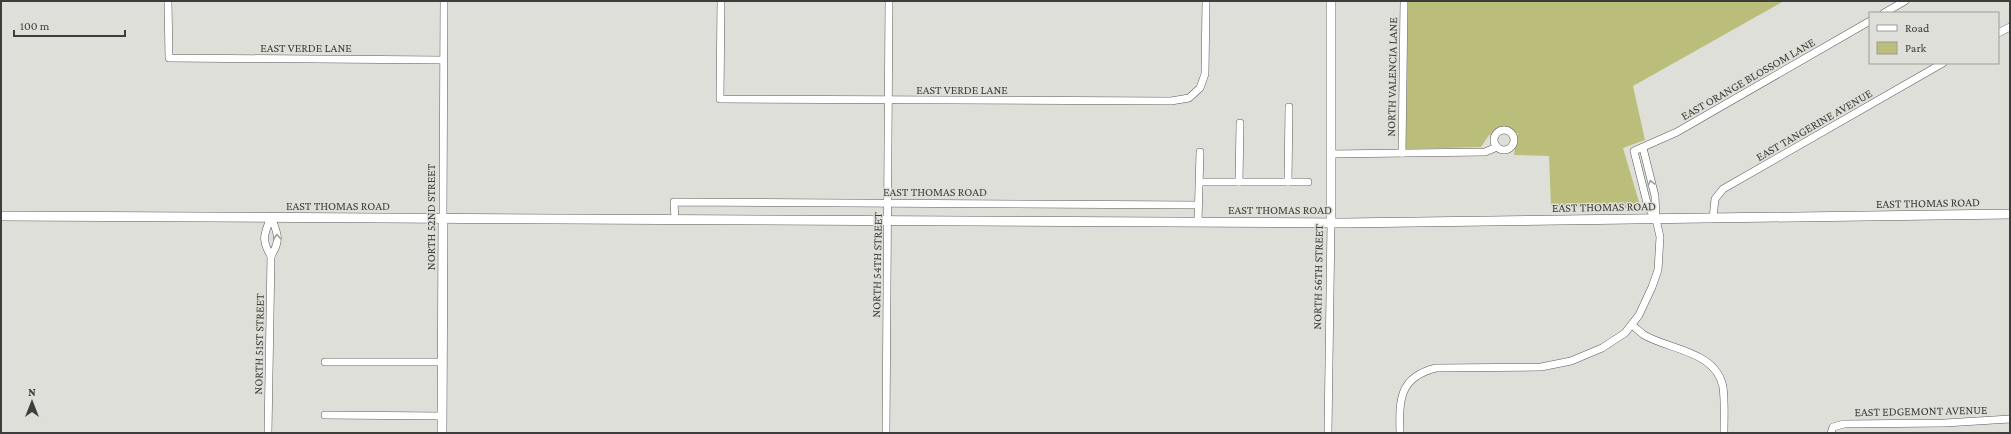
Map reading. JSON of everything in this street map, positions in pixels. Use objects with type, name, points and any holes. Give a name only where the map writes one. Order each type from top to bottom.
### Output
[{"type":"main road","name":"NORTH 56TH STREET","points":[[1330,222],[1331,1]]},
{"type":"main road","name":"EAST THOMAS ROAD","points":[[1,216],[1330,222],[2010,214]]},
{"type":"main road","name":"NORTH 52ND STREET","points":[[442,433],[443,219]]},
{"type":"street","name":"EAST VERDE LANE","points":[[168,1],[168,58],[443,60]]},
{"type":"street","name":"NORTH 52ND STREET","points":[[443,219],[444,1]]},
{"type":"street","name":"EAST VERDE LANE","points":[[721,1],[720,99],[1171,101],[1190,98],[1200,88],[1205,74],[1206,1]]},
{"type":"street","name":"NORTH 54TH STREET","points":[[886,433],[889,1]]},
{"type":"street","name":"NORTH VALENCIA LANE","points":[[1402,153],[1404,1]]},
{"type":"street","points":[[1886,12],[1904,1]]},
{"type":"street","name":"EAST ORANGE BLOSSOM LANE","points":[[1656,219],[1648,207],[1634,151],[1677,132],[1869,22]]},
{"type":"street","points":[[1999,32],[2010,27]]},
{"type":"street","name":"EAST TANGERINE AVENUE","points":[[1713,218],[1715,199],[1724,189],[1941,64]]},
{"type":"street","points":[[1288,182],[1289,107]]},
{"type":"street","points":[[1238,182],[1240,123]]},
{"type":"street","points":[[1331,154],[1485,152],[1497,147]]},
{"type":"street","points":[[1400,433],[1400,403],[1402,393],[1411,380],[1426,370],[1436,368],[1541,366],[1571,361],[1602,348],[1625,333],[1632,325],[1652,287],[1658,270],[1660,237],[1656,219],[1654,196],[1643,148]]},
{"type":"street","points":[[1198,222],[1200,152]]},
{"type":"street","points":[[1200,182],[1308,182]]},
{"type":"street","name":"EAST THOMAS ROAD","points":[[675,220],[674,202],[1198,205]]},
{"type":"street","name":"NORTH 51ST STREET","points":[[271,218],[264,233],[264,246],[271,256]]},
{"type":"street","name":"NORTH 51ST STREET","points":[[268,433],[271,256],[277,245],[278,233],[271,218]]},
{"type":"street","name":"NORTH 56TH STREET","points":[[1328,433],[1330,222]]},
{"type":"street","points":[[1632,325],[1644,335],[1698,356],[1707,362],[1720,380],[1724,394],[1724,433]]},
{"type":"street","points":[[325,362],[442,362]]},
{"type":"street","points":[[325,415],[442,416]]},
{"type":"street","name":"EAST EDGEMONT AVENUE","points":[[1832,430],[1844,424],[1945,423],[2010,419]]},
{"type":"green space","points":[[1408,1],[1784,1],[1633,86],[1645,140],[1623,148],[1639,202],[1636,208],[1551,207],[1549,156],[1514,155],[1518,133],[1489,135],[1481,147],[1406,149]]}]
